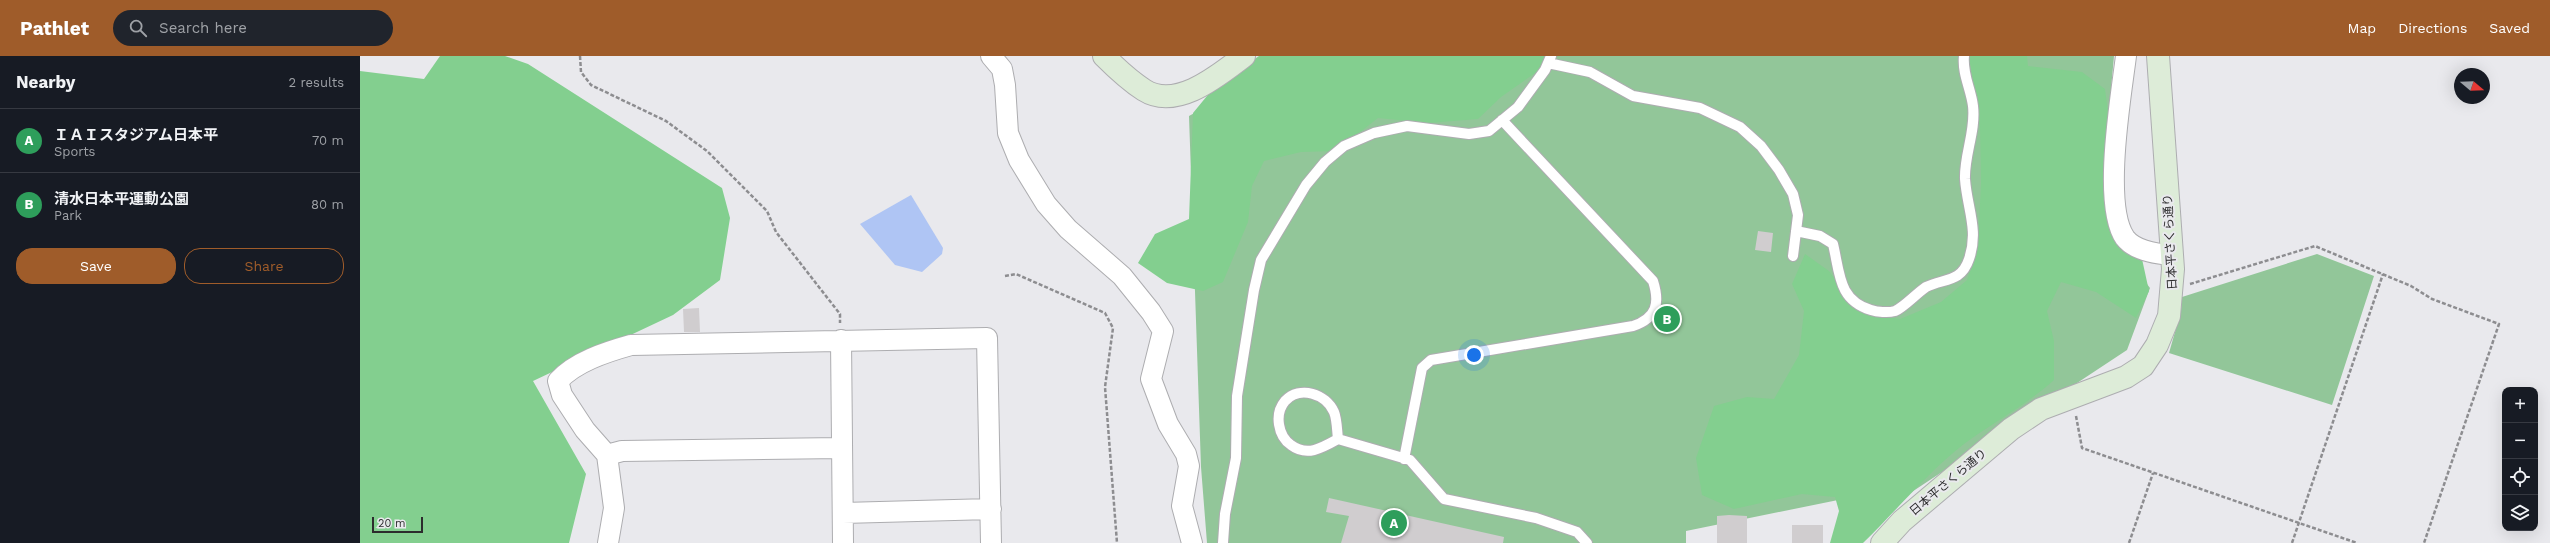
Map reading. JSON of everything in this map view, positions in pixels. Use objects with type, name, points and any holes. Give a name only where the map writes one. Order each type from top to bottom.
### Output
[{"type":"street","points":[[991,56],[1002,69],[1006,85],[1008,132],[1019,160],[1042,198],[1068,229],[1122,276],[1151,312],[1163,331],[1151,379],[1168,424],[1186,454],[1188,466],[1182,506],[1192,543]]},
{"type":"street","points":[[1104,56],[1145,91],[1163,96],[1181,94],[1213,79],[1244,56]]},
{"type":"street","points":[[2126,56],[2113,187],[2117,218],[2124,237],[2132,245],[2142,250],[2172,255]]},
{"type":"street","name":"日本平さくら通り","points":[[1882,543],[1902,521],[2011,429],[2041,409],[2126,377],[2143,366],[2157,345],[2169,316],[2173,289],[2158,56]]},
{"type":"street","points":[[608,543],[614,508],[607,455],[585,430],[562,395],[558,381],[567,371],[630,344],[987,338],[991,543]]},
{"type":"street","points":[[841,340],[843,543]]},
{"type":"street","points":[[607,455],[622,451],[841,448]]},
{"type":"street","points":[[843,512],[991,509]]},
{"type":"lane","points":[[1796,231],[1820,236],[1832,244],[1842,284],[1848,298],[1860,307],[1876,312],[1895,311],[1928,286],[1946,282],[1961,273],[1969,260],[1975,237],[1965,177],[1973,127],[1973,106],[1964,74],[1964,56]]},
{"type":"lane","points":[[1223,543],[1224,514],[1236,458],[1237,396],[1254,290],[1261,260],[1306,185],[1325,162],[1344,146],[1374,133],[1406,126],[1469,134],[1489,131],[1518,107],[1545,70],[1549,60],[1590,72],[1633,96],[1700,108],[1740,127],[1760,146],[1779,170],[1793,194],[1798,215],[1793,256]]},
{"type":"lane","points":[[1404,459],[1422,368],[1431,360],[1633,326],[1644,323],[1655,310],[1657,296],[1653,281],[1502,120]]},
{"type":"lane","points":[[1338,439],[1335,413],[1328,401],[1314,394],[1299,393],[1285,401],[1279,414],[1279,429],[1285,441],[1298,451],[1317,451],[1338,439],[1410,460],[1444,499],[1536,518],[1577,532],[1587,543]]},
{"type":"path","points":[[580,56],[581,72],[591,85],[666,121],[707,151],[767,211],[776,232],[840,314],[841,340]]},
{"type":"path","points":[[2173,289],[2315,246],[2411,286],[2432,299],[2499,324],[2424,543]]},
{"type":"path","points":[[1006,276],[1016,274],[1105,313],[1112,328],[1105,387],[1117,543]]},
{"type":"path","points":[[2292,543],[2383,274]]},
{"type":"path","points":[[2073,396],[2082,448],[2357,543]]},
{"type":"path","points":[[2129,543],[2153,473]]},
{"type":"green space","points":[[440,56],[505,56],[528,64],[722,188],[730,218],[720,280],[673,315],[533,381],[586,474],[569,543],[360,543],[360,71],[424,79]]},
{"type":"green space","points":[[1259,56],[1545,56],[1538,71],[1501,97],[1478,119],[1428,123],[1378,118],[1336,151],[1301,152],[1264,161],[1252,186],[1248,222],[1223,282],[1203,291],[1167,283],[1138,263],[1155,234],[1189,219],[1193,113],[1216,85]]},
{"type":"green space","points":[[1298,56],[2114,56],[2100,211],[2124,254],[2150,288],[2127,350],[1886,509],[1843,499],[1686,531],[1686,543],[1207,543],[1201,467],[1189,116]]},
{"type":"green space","points":[[1969,56],[2027,56],[2028,66],[2082,72],[2105,89],[2111,134],[2110,204],[2142,259],[2149,291],[2136,318],[2096,292],[2061,282],[2047,311],[2054,341],[2054,380],[1950,455],[1863,543],[1830,543],[1839,511],[1835,497],[1802,494],[1734,509],[1702,495],[1696,458],[1714,406],[1747,397],[1774,399],[1799,355],[1804,311],[1792,284],[1805,254],[1829,271],[1846,295],[1872,315],[1900,319],[1941,302],[1967,280],[1978,249],[1981,182],[1980,126]]},
{"type":"green space","points":[[2317,254],[2374,276],[2332,405],[2169,353],[2181,311],[2182,297]]},
{"type":"water","points":[[911,195],[943,248],[942,254],[922,272],[895,265],[860,224]]},
{"type":"building","points":[[1758,231],[1773,233],[1771,252],[1755,250]]},
{"type":"building","points":[[699,308],[700,332],[684,332],[683,309]]},
{"type":"building","points":[[1329,498],[1504,537],[1503,543],[1341,543],[1349,516],[1326,512]]},
{"type":"building","points":[[1717,516],[1747,516],[1747,543],[1717,543]]},
{"type":"building","points":[[1792,525],[1823,525],[1823,543],[1792,543]]},
{"type":"place","name":"清水日本平運動公園","points":[[1667,319]]},
{"type":"place","name":"ＩＡＩスタジアム日本平","points":[[1394,523]]}]
